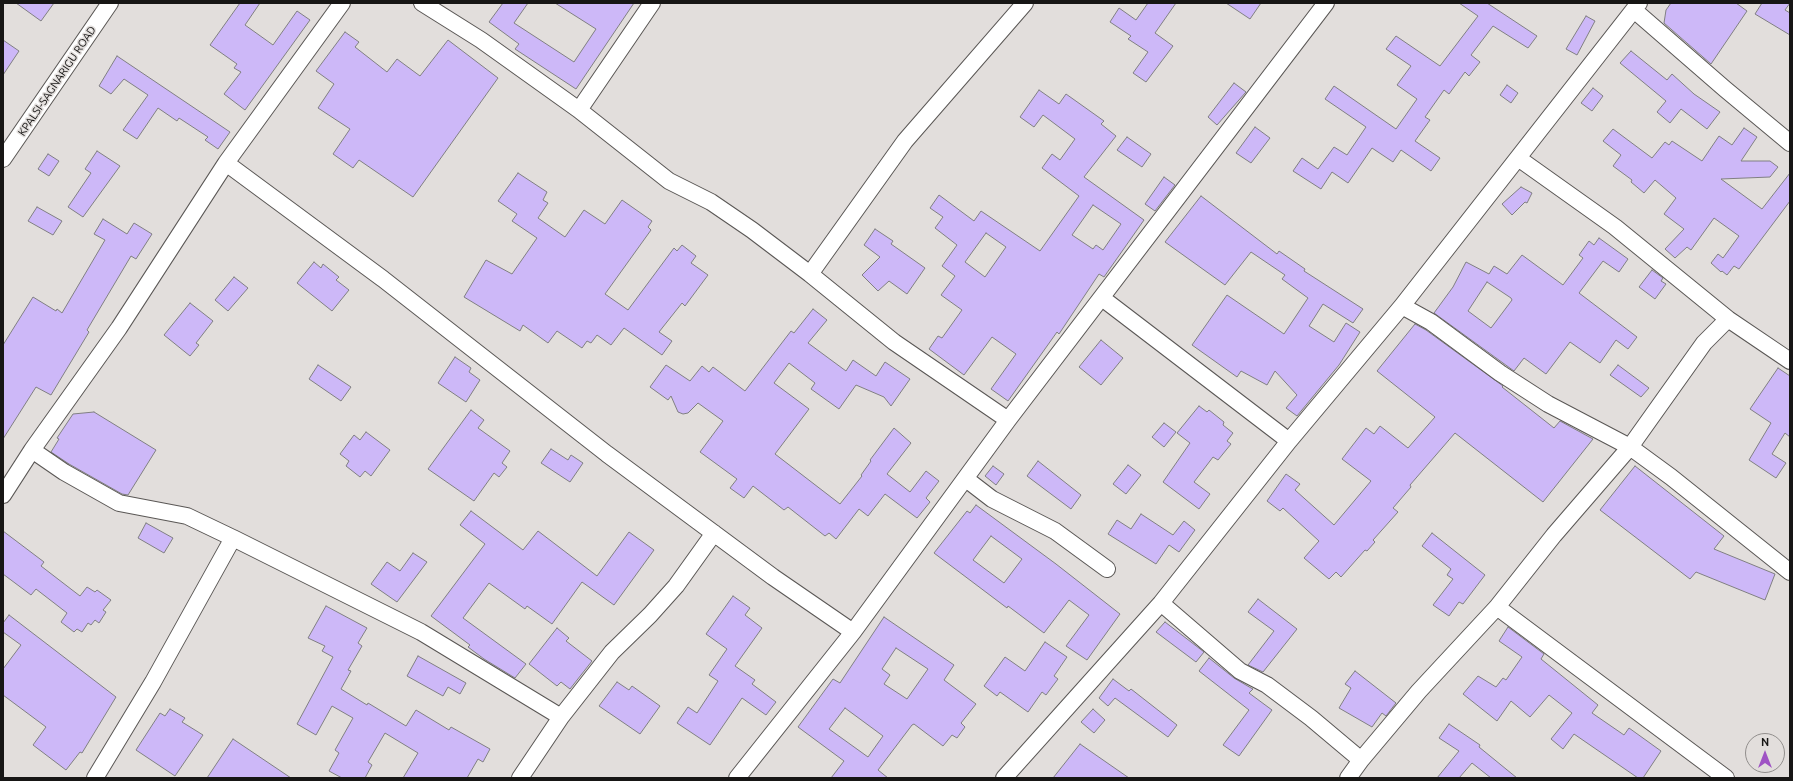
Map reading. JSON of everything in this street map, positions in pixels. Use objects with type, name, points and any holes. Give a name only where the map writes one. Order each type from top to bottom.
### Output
[{"type":"street","name":"KPALSI-SAGNARIGU ROAD","points":[[3,159],[110,3]]},
{"type":"street","points":[[3,495],[32,450],[119,328],[226,163],[342,3]]},
{"type":"street","points":[[422,3],[481,40],[579,110],[669,181],[711,202],[752,230],[810,274],[894,342],[1008,420]]},
{"type":"street","points":[[579,110],[652,3]]},
{"type":"street","points":[[810,274],[904,141],[1025,3]]},
{"type":"street","points":[[737,778],[853,632],[1008,420],[1326,3]]},
{"type":"street","points":[[1004,778],[1161,603],[1289,441],[1402,306],[1637,6],[1725,89],[1790,143]]},
{"type":"street","points":[[1518,158],[1615,227],[1728,319],[1790,361]]},
{"type":"street","points":[[226,163],[383,279],[607,454],[773,577],[853,632]]},
{"type":"street","points":[[1102,298],[1289,441]]},
{"type":"street","points":[[1402,306],[1431,322],[1500,373],[1548,404],[1630,447],[1671,477],[1790,572]]},
{"type":"street","points":[[1348,778],[1361,760],[1419,691],[1497,607],[1554,535],[1630,447],[1704,344],[1728,319]]},
{"type":"street","points":[[32,450],[64,472],[119,503],[187,516],[421,632],[561,718]]},
{"type":"street","points":[[966,479],[992,499],[1055,531],[1107,569]]},
{"type":"street","points":[[520,778],[561,718],[612,652],[650,615],[676,586],[714,532]]},
{"type":"street","points":[[95,778],[153,682],[233,538]]},
{"type":"street","points":[[1161,603],[1240,671],[1266,685],[1311,718],[1361,760]]},
{"type":"street","points":[[1497,607],[1726,778]]},
{"type":"building","points":[[16,3],[54,3],[41,21]]},
{"type":"building","points":[[240,3],[260,3],[245,25],[273,45],[297,11],[310,20],[245,110],[224,94],[241,72],[234,68],[237,64],[210,45]]},
{"type":"building","points":[[503,3],[528,3],[514,23],[574,62],[596,29],[555,3],[634,3],[576,89],[515,49],[519,44],[489,22]]},
{"type":"building","points":[[1148,3],[1176,3],[1155,33],[1173,46],[1146,82],[1133,73],[1148,52],[1128,39],[1131,36],[1110,22],[1119,8],[1136,20]]},
{"type":"building","points":[[1226,3],[1261,3],[1250,19]]},
{"type":"building","points":[[1459,3],[1487,3],[1537,36],[1528,48],[1493,26],[1471,55],[1480,62],[1469,76],[1465,72],[1449,94],[1444,90],[1425,117],[1430,120],[1415,141],[1440,158],[1431,171],[1401,150],[1393,162],[1372,148],[1348,183],[1332,172],[1321,189],[1293,171],[1302,158],[1318,169],[1334,147],[1347,155],[1366,127],[1325,99],[1334,86],[1396,129],[1417,99],[1397,85],[1411,66],[1386,49],[1396,36],[1440,66],[1478,16]]},
{"type":"building","points":[[1671,3],[1736,3],[1747,11],[1711,64],[1664,23],[1666,10]]},
{"type":"building","points":[[1762,3],[1790,3],[1785,10],[1790,13],[1790,35],[1755,14]]},
{"type":"building","points":[[1586,16],[1595,21],[1577,55],[1566,49]]},
{"type":"building","points":[[345,32],[359,42],[355,47],[387,72],[397,59],[420,76],[448,40],[498,78],[413,197],[359,160],[353,168],[333,154],[350,129],[318,108],[334,84],[316,71]]},
{"type":"building","points":[[3,40],[19,51],[3,75]]},
{"type":"building","points":[[1631,51],[1667,80],[1672,74],[1694,94],[1720,112],[1707,129],[1681,109],[1670,123],[1657,112],[1666,101],[1620,63]]},
{"type":"building","points":[[117,56],[230,132],[218,149],[205,140],[208,137],[179,118],[177,121],[158,108],[137,139],[123,130],[148,95],[124,79],[111,94],[99,86]]},
{"type":"building","points":[[1234,83],[1246,92],[1217,125],[1208,117]]},
{"type":"building","points":[[1507,85],[1518,93],[1511,103],[1500,95]]},
{"type":"building","points":[[1593,88],[1603,96],[1592,111],[1581,103]]},
{"type":"building","points":[[1039,90],[1059,104],[1066,94],[1104,121],[1101,124],[1116,136],[1084,177],[1144,220],[1104,277],[1099,274],[1059,334],[1057,332],[1008,401],[991,389],[1016,354],[992,337],[964,375],[929,349],[938,336],[942,338],[962,310],[941,295],[955,276],[942,266],[957,245],[935,228],[943,217],[930,208],[939,195],[974,221],[981,211],[1040,251],[1079,196],[1042,168],[1052,154],[1060,160],[1075,139],[1043,115],[1034,127],[1020,117]],"holes":[[[1093,205],[1121,224],[1103,250],[1096,245],[1093,249],[1072,235]],[[986,233],[1006,247],[985,277],[965,262]]]},
{"type":"building","points":[[1255,127],[1270,138],[1251,163],[1236,153]]},
{"type":"building","points":[[1744,128],[1757,137],[1741,161],[1770,161],[1778,167],[1770,177],[1721,179],[1762,209],[1790,173],[1790,201],[1739,269],[1734,266],[1727,275],[1711,263],[1718,254],[1723,258],[1739,236],[1714,218],[1691,250],[1687,247],[1675,258],[1665,249],[1684,229],[1664,214],[1676,198],[1655,180],[1644,193],[1631,182],[1632,180],[1613,166],[1621,155],[1603,141],[1613,129],[1652,158],[1665,142],[1669,145],[1672,141],[1702,161],[1719,136],[1732,145]]},
{"type":"building","points":[[1127,137],[1151,154],[1142,167],[1117,150]]},
{"type":"building","points":[[97,151],[120,166],[83,217],[68,207],[91,173],[85,169]]},
{"type":"building","points":[[48,154],[59,161],[49,176],[38,169]]},
{"type":"building","points":[[518,173],[547,192],[543,200],[548,203],[538,218],[565,237],[584,210],[605,224],[622,200],[652,221],[648,227],[651,230],[605,294],[628,310],[674,248],[677,251],[682,245],[696,256],[691,263],[708,275],[685,306],[682,303],[659,332],[672,341],[662,355],[624,328],[611,345],[597,335],[591,343],[587,341],[582,348],[557,331],[548,343],[523,325],[520,331],[464,297],[486,260],[512,274],[537,238],[512,221],[517,214],[498,201]]},
{"type":"building","points":[[1164,177],[1175,185],[1155,211],[1145,204]]},
{"type":"building","points":[[1521,187],[1532,193],[1527,203],[1525,202],[1512,215],[1502,204]]},
{"type":"building","points":[[1201,196],[1277,254],[1279,251],[1305,269],[1304,271],[1363,309],[1353,323],[1323,304],[1309,326],[1334,342],[1346,323],[1360,332],[1339,365],[1297,416],[1286,408],[1297,395],[1275,371],[1267,385],[1241,371],[1237,377],[1192,345],[1227,295],[1284,334],[1308,298],[1282,279],[1285,275],[1251,252],[1225,285],[1165,242]]},
{"type":"building","points":[[37,207],[62,221],[53,235],[28,221]]},
{"type":"building","points":[[103,219],[127,234],[134,223],[152,234],[136,259],[131,256],[87,330],[89,332],[51,395],[36,387],[3,439],[3,345],[33,297],[62,313],[105,240],[94,234]]},
{"type":"building","points":[[875,229],[893,241],[891,244],[925,268],[907,294],[889,281],[878,291],[862,275],[880,257],[864,245]]},
{"type":"building","points":[[1599,238],[1628,259],[1619,272],[1603,261],[1579,293],[1637,337],[1628,349],[1616,340],[1600,363],[1570,342],[1546,374],[1524,358],[1514,371],[1434,313],[1453,287],[1466,262],[1489,274],[1494,266],[1507,274],[1522,255],[1563,285],[1583,258],[1579,255],[1589,241],[1594,245]],"holes":[[[1487,282],[1512,300],[1491,328],[1468,311]]]},
{"type":"building","points":[[314,262],[321,268],[323,264],[339,277],[336,280],[349,290],[332,311],[297,283]]},
{"type":"building","points":[[1652,270],[1663,278],[1661,281],[1666,284],[1655,299],[1639,287]]},
{"type":"building","points":[[234,277],[248,288],[228,311],[215,300]]},
{"type":"building","points":[[190,303],[213,321],[196,343],[199,345],[190,356],[164,335]]},
{"type":"building","points":[[813,309],[827,320],[808,343],[846,371],[853,360],[876,376],[885,362],[910,379],[891,406],[884,397],[856,385],[839,409],[811,389],[815,383],[789,363],[774,383],[809,409],[775,454],[840,504],[862,476],[861,475],[871,461],[870,460],[894,428],[911,443],[887,474],[910,492],[926,471],[939,481],[926,498],[930,502],[917,518],[885,494],[868,516],[859,509],[836,539],[829,533],[825,536],[788,507],[784,510],[753,486],[744,498],[730,488],[737,479],[700,452],[723,421],[698,403],[688,413],[683,414],[678,412],[671,396],[668,400],[650,387],[666,365],[690,381],[702,366],[709,372],[713,367],[745,391],[791,331],[794,333]]},
{"type":"building","points":[[1415,324],[1426,330],[1503,386],[1502,387],[1554,428],[1560,421],[1593,439],[1543,502],[1455,433],[1410,485],[1411,487],[1393,508],[1398,512],[1373,540],[1375,542],[1367,551],[1365,550],[1341,577],[1336,572],[1329,579],[1304,558],[1319,541],[1283,508],[1280,511],[1267,501],[1286,474],[1300,484],[1295,490],[1334,525],[1371,481],[1342,459],[1366,428],[1374,434],[1380,426],[1408,448],[1435,417],[1377,371]]},
{"type":"building","points":[[1101,340],[1123,358],[1101,385],[1079,367]]},
{"type":"building","points":[[455,357],[471,368],[469,372],[480,380],[466,402],[438,383]]},
{"type":"building","points":[[318,365],[351,387],[341,401],[309,379]]},
{"type":"building","points":[[1618,365],[1649,388],[1641,397],[1610,375]]},
{"type":"building","points":[[1778,368],[1790,376],[1790,437],[1785,433],[1772,454],[1786,463],[1776,478],[1749,460],[1771,423],[1750,409]]},
{"type":"building","points":[[1199,406],[1207,412],[1209,410],[1224,422],[1223,425],[1233,433],[1227,441],[1231,444],[1218,460],[1213,457],[1194,482],[1210,494],[1199,509],[1163,482],[1190,443],[1177,433]]},
{"type":"building","points":[[471,410],[484,420],[478,428],[510,451],[502,463],[507,467],[499,477],[494,473],[474,501],[428,469]]},
{"type":"building","points":[[94,412],[156,450],[128,495],[122,494],[51,452],[59,439],[57,438],[73,414]]},
{"type":"building","points":[[1164,423],[1176,432],[1164,447],[1152,437]]},
{"type":"building","points":[[366,432],[390,450],[371,476],[365,471],[360,477],[346,466],[349,461],[340,454],[354,435],[360,440]]},
{"type":"building","points":[[551,449],[568,460],[571,455],[583,463],[570,482],[541,463]]},
{"type":"building","points":[[1038,461],[1081,495],[1071,509],[1027,476]]},
{"type":"building","points":[[1128,465],[1141,475],[1126,494],[1113,484]]},
{"type":"building","points":[[993,466],[1004,474],[996,485],[985,476]]},
{"type":"building","points":[[1635,466],[1724,536],[1714,549],[1775,574],[1765,600],[1696,572],[1690,579],[1600,510]]},
{"type":"building","points":[[976,505],[1056,564],[1120,614],[1087,660],[1066,646],[1089,615],[1069,600],[1044,633],[1008,606],[1007,608],[934,553],[967,511],[970,513]],"holes":[[[991,536],[1022,559],[1004,583],[973,560]]]},
{"type":"building","points":[[471,511],[523,550],[538,531],[597,576],[629,532],[654,550],[614,605],[582,582],[552,624],[527,606],[525,609],[489,583],[463,618],[526,664],[515,678],[484,659],[468,647],[470,645],[431,616],[485,544],[460,525]]},
{"type":"building","points":[[1141,514],[1173,535],[1184,521],[1195,530],[1179,552],[1169,545],[1156,564],[1108,534],[1117,520],[1131,529]]},
{"type":"building","points":[[146,523],[173,538],[164,553],[138,538]]},
{"type":"building","points":[[3,531],[44,562],[41,566],[80,596],[87,587],[95,592],[97,590],[111,600],[103,610],[106,612],[99,623],[95,620],[91,625],[88,623],[82,632],[77,629],[74,632],[61,622],[67,613],[36,589],[31,595],[3,574]]},
{"type":"building","points":[[1432,533],[1485,575],[1463,604],[1459,602],[1449,616],[1433,605],[1453,579],[1447,575],[1451,569],[1422,546]]},
{"type":"building","points":[[413,553],[427,562],[397,602],[371,584],[387,562],[400,571]]},
{"type":"building","points":[[733,596],[750,608],[745,615],[762,628],[735,666],[755,680],[752,684],[776,702],[766,715],[742,698],[710,745],[677,723],[688,707],[697,713],[718,681],[709,675],[727,649],[706,634]]},
{"type":"building","points":[[1258,599],[1297,629],[1263,672],[1248,665],[1274,631],[1248,612]]},
{"type":"building","points":[[326,606],[367,628],[358,643],[362,646],[348,670],[351,671],[341,689],[406,726],[416,710],[449,730],[451,727],[490,749],[483,762],[478,759],[467,778],[403,778],[418,753],[385,733],[368,762],[372,765],[365,778],[342,778],[329,771],[339,753],[335,750],[353,718],[332,706],[316,735],[297,724],[333,657],[322,651],[325,646],[308,638]]},
{"type":"building","points":[[9,615],[116,697],[82,753],[80,752],[66,770],[33,745],[46,727],[3,695],[3,669],[21,645],[3,632],[3,623]]},
{"type":"building","points":[[884,617],[954,665],[944,680],[976,704],[961,723],[965,727],[957,738],[952,735],[943,746],[914,724],[912,725],[878,770],[888,778],[831,778],[844,761],[798,727],[833,679],[840,683]],"holes":[[[896,648],[928,669],[907,699],[884,684],[890,675],[882,669]],[[845,708],[883,736],[868,757],[829,729]]]},
{"type":"building","points":[[1165,622],[1204,652],[1196,662],[1156,632]]},
{"type":"building","points":[[1508,627],[1544,654],[1541,659],[1598,705],[1592,713],[1624,735],[1629,728],[1661,751],[1643,778],[1638,778],[1574,734],[1563,749],[1551,739],[1572,713],[1549,695],[1530,717],[1511,701],[1497,721],[1463,694],[1478,676],[1496,687],[1503,678],[1506,680],[1522,657],[1499,641]]},
{"type":"building","points":[[557,628],[569,638],[566,641],[592,661],[570,689],[561,682],[557,686],[529,664]]},
{"type":"building","points":[[1045,642],[1067,657],[1054,676],[1058,679],[1046,695],[1042,692],[1028,712],[1000,692],[997,696],[984,686],[1005,657],[1025,671]]},
{"type":"building","points":[[418,656],[466,683],[460,694],[448,687],[443,696],[407,676]]},
{"type":"building","points":[[1209,658],[1234,678],[1253,689],[1249,693],[1272,710],[1239,756],[1223,745],[1249,710],[1199,671]]},
{"type":"building","points":[[1355,671],[1396,703],[1386,716],[1382,713],[1372,727],[1339,708],[1351,688],[1345,684]]},
{"type":"building","points":[[1113,679],[1129,691],[1131,689],[1177,725],[1168,737],[1115,698],[1108,706],[1099,698]]},
{"type":"building","points":[[617,682],[629,690],[632,686],[660,706],[640,734],[599,706]]},
{"type":"building","points":[[170,709],[185,718],[182,722],[203,735],[175,776],[136,750],[160,713],[165,716]]},
{"type":"building","points":[[1093,709],[1105,720],[1094,733],[1081,722]]},
{"type":"building","points":[[1449,724],[1480,745],[1479,747],[1517,778],[1491,778],[1472,763],[1459,778],[1437,778],[1459,751],[1439,738]]},
{"type":"building","points":[[233,739],[291,778],[207,778]]},
{"type":"building","points":[[1080,744],[1129,778],[1053,778]]}]
